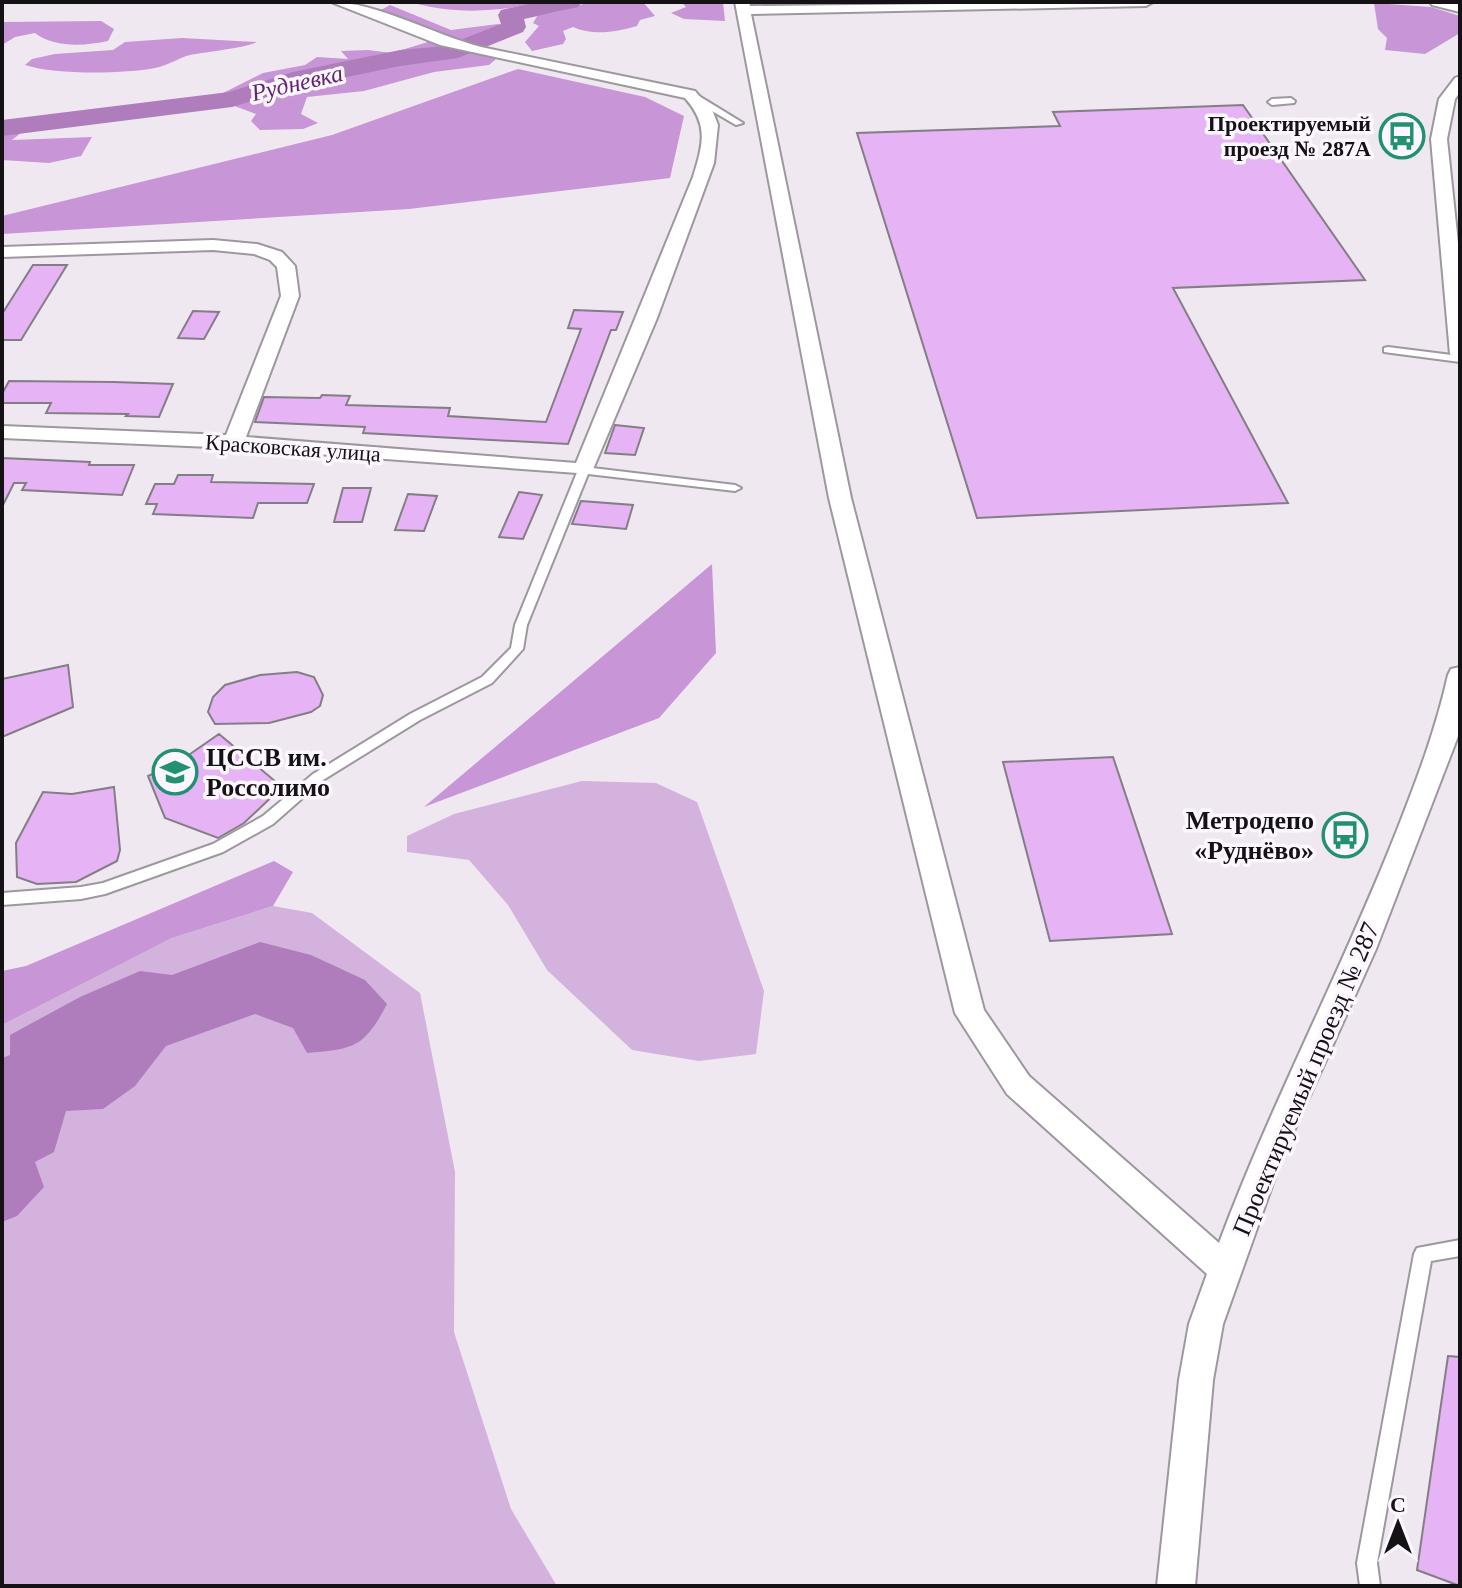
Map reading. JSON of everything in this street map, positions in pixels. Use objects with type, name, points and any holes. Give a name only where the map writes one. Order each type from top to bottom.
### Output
[{"type":"street","points":[[338,2],[445,42],[690,94],[703,109],[710,124],[695,195],[653,309],[584,470]]},
{"type":"street","points":[[1146,2],[742,6],[840,498],[970,1013],[1018,1085],[1226,1269]]},
{"type":"street","points":[[1437,2],[1460,8]]},
{"type":"street","points":[[1460,81],[1447,99],[1439,139],[1453,210],[1460,354]]},
{"type":"street","points":[[2,252],[213,245],[257,249],[276,256],[286,266],[290,296],[234,442]]},
{"type":"street","name":"Красковская улица","points":[[2,432],[234,442],[584,470]]},
{"type":"street","name":"Проектируемый проезд № 287","points":[[1176,1586],[1196,1380],[1206,1324],[1266,1158],[1362,949],[1402,851],[1449,727],[1460,675]]},
{"type":"lane","points":[[690,94],[739,123]]},
{"type":"lane","points":[[1272,102],[1291,101]]},
{"type":"lane","points":[[1388,346],[1460,354]]},
{"type":"lane","points":[[2,899],[81,893],[105,888],[218,848],[268,820],[318,777],[342,762],[415,717],[487,680],[517,649],[521,625],[584,470],[735,488]]},
{"type":"lane","points":[[1370,1586],[1367,1563],[1423,1254],[1460,1248]]},
{"type":"shaded area","points":[[410,2],[538,2],[474,11],[441,9]]},
{"type":"shaded area","points":[[590,2],[643,2],[655,16],[640,20],[637,26],[613,31],[597,32],[573,27],[563,31],[566,39],[563,44],[532,51],[525,42],[539,26],[533,23],[538,15]]},
{"type":"shaded area","points":[[681,2],[723,2],[725,21],[684,19],[671,13],[686,7]]},
{"type":"shaded area","points":[[1374,3],[1431,7],[1460,16],[1460,33],[1425,54],[1385,50],[1387,38],[1378,29]]},
{"type":"shaded area","points":[[390,5],[451,30],[498,24],[524,31],[483,46],[439,35],[381,10]]},
{"type":"shaded area","points":[[101,21],[114,29],[108,41],[70,44],[51,41],[35,33],[15,37],[2,45],[2,22]]},
{"type":"shaded area","points":[[182,38],[257,42],[190,55],[159,67],[141,70],[71,72],[25,65],[32,59],[55,54],[113,50],[125,42]]},
{"type":"shaded area","points":[[431,41],[496,59],[489,65],[434,72],[364,91],[307,97],[301,114],[318,123],[303,129],[260,130],[251,121],[256,114],[213,98],[263,73],[305,65],[317,57],[348,59],[341,51],[392,53]]},
{"type":"shaded area","points":[[518,69],[645,97],[684,116],[670,178],[409,209],[2,234],[2,216],[332,135]]},
{"type":"shaded area","points":[[2,124],[32,124],[12,140],[92,137],[81,156],[49,163],[2,160]]},
{"type":"shaded area","points":[[712,564],[716,653],[659,718],[424,807]]},
{"type":"shaded area","points":[[582,781],[656,783],[697,802],[764,991],[756,1054],[699,1061],[632,1050],[547,970],[508,905],[469,860],[407,852],[407,836],[454,814]]},
{"type":"shaded area","points":[[274,861],[293,872],[273,906],[172,938],[2,1025],[2,971],[26,966]]},
{"type":"shaded area","points":[[273,906],[312,913],[420,993],[455,1172],[454,1332],[511,1509],[557,1586],[2,1586],[2,1025],[172,938]]},
{"type":"shaded area","points":[[260,942],[311,955],[365,980],[387,1004],[379,1019],[356,1044],[336,1050],[307,1053],[293,1028],[255,1014],[166,1046],[135,1086],[103,1109],[66,1111],[54,1152],[35,1162],[44,1187],[17,1216],[2,1222],[2,1058],[10,1055],[10,1035],[80,997],[140,971],[172,975]]},
{"type":"building","points":[[1243,105],[1365,280],[1173,288],[1288,503],[977,518],[857,133],[1060,126],[1053,112]]},
{"type":"building","points":[[33,265],[67,265],[21,340],[2,340],[2,314]]},
{"type":"building","points":[[574,310],[623,312],[616,330],[611,330],[568,444],[363,433],[365,427],[255,422],[264,397],[320,398],[322,395],[350,396],[346,405],[450,408],[448,416],[546,422],[581,329],[568,328]]},
{"type":"building","points":[[193,311],[219,312],[204,339],[178,338]]},
{"type":"building","points":[[9,381],[173,384],[159,417],[46,413],[51,403],[2,403],[2,394]]},
{"type":"building","points":[[615,425],[644,428],[635,455],[605,453]]},
{"type":"building","points":[[2,458],[134,465],[122,495],[22,490],[26,483],[14,483],[2,507]]},
{"type":"building","points":[[178,475],[213,475],[211,482],[314,484],[307,503],[258,503],[253,518],[153,514],[157,504],[146,504],[155,484],[174,484]]},
{"type":"building","points":[[343,488],[371,488],[362,522],[334,522]]},
{"type":"building","points":[[519,492],[542,495],[523,539],[499,537]]},
{"type":"building","points":[[408,494],[437,496],[424,531],[395,530]]},
{"type":"building","points":[[581,501],[633,505],[626,529],[572,524]]},
{"type":"building","points":[[68,665],[73,707],[2,737],[2,679]]},
{"type":"building","points":[[297,672],[314,677],[323,695],[320,706],[311,712],[269,723],[215,724],[208,712],[213,697],[225,685],[260,675]]},
{"type":"building","points":[[219,734],[282,787],[244,823],[218,838],[165,818],[148,776],[180,761]]},
{"type":"building","points":[[1113,757],[1172,934],[1050,941],[1003,762]]},
{"type":"building","points":[[114,787],[120,850],[117,861],[76,882],[37,884],[17,877],[16,843],[43,792],[72,794]]},
{"type":"building","points":[[1448,1356],[1460,1357],[1460,1586],[1417,1570]]},
{"type":"waterway","name":"Рудневка","points":[[2,128],[232,99],[293,80],[400,58],[449,53],[514,27],[510,15],[570,2]]},
{"type":"place","name":"Проектируемый проезд № 287А","points":[[1402,136]]},
{"type":"place","name":"ЦССВ им. Россолимо","points":[[175,772]]},
{"type":"place","name":"Метродепо «Руднёво»","points":[[1345,835]]}]
